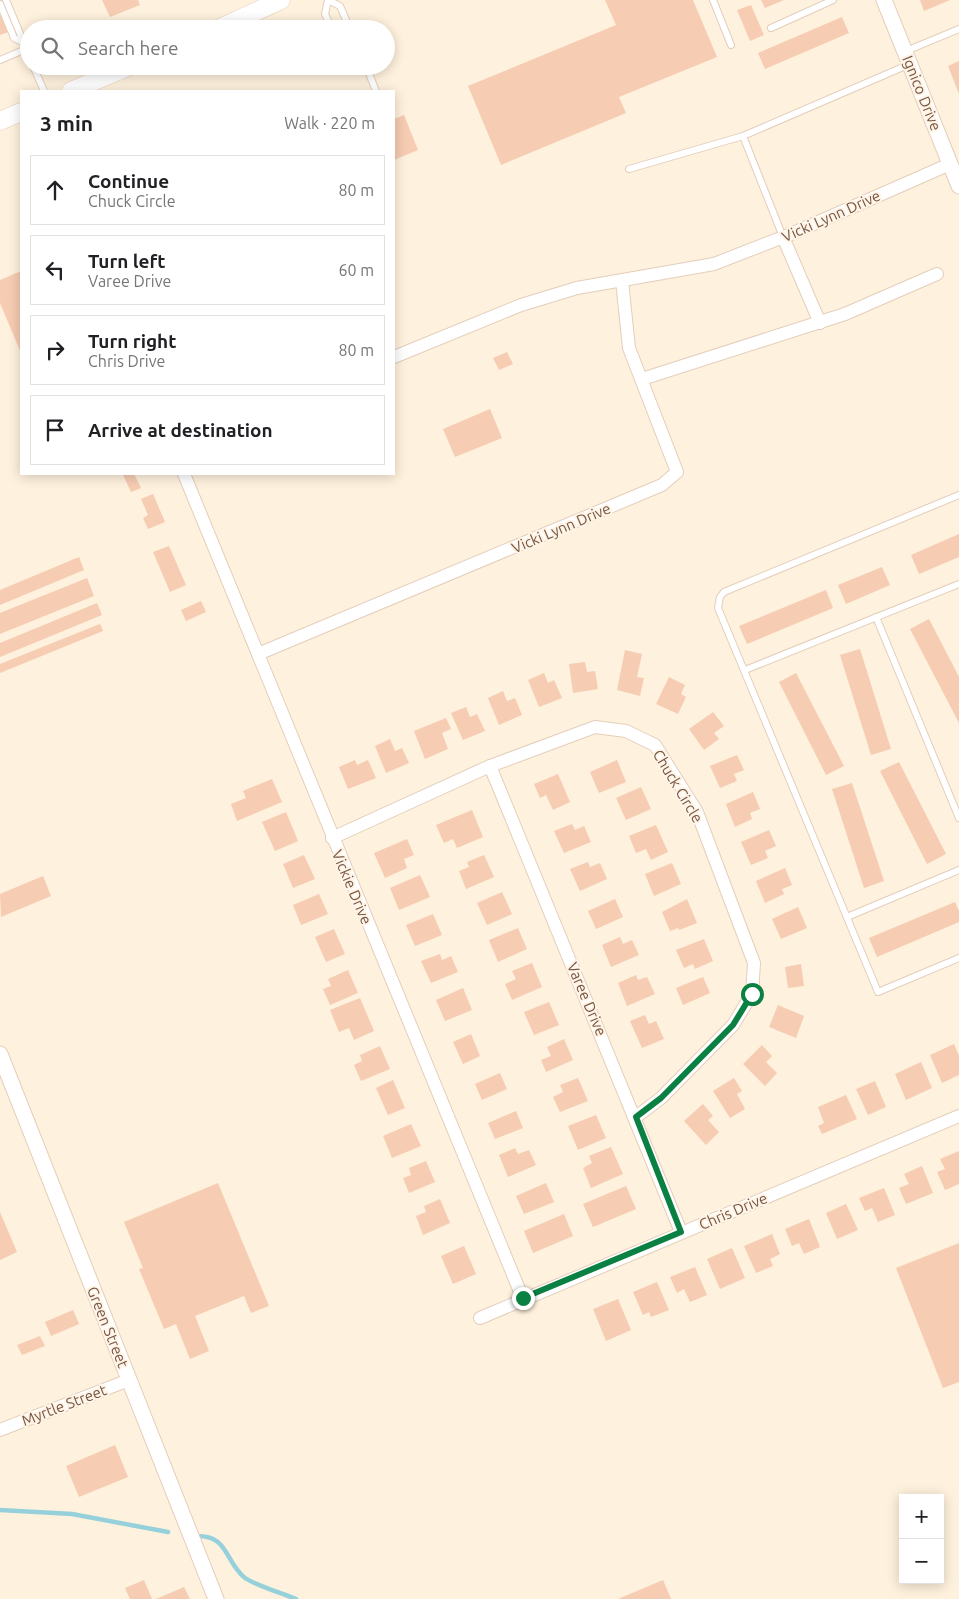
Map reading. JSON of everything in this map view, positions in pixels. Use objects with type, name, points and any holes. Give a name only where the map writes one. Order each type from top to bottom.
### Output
[{"type":"main road","points":[[236,20],[273,2]]},
{"type":"main road","points":[[73,90],[109,75]]},
{"type":"main road","points":[[1,117],[20,112]]},
{"type":"street","name":"Ignico Drive","points":[[884,0],[959,186]]},
{"type":"street","name":"Vicki Lynn Drive","points":[[395,357],[521,304],[577,288],[714,264],[784,237],[950,164]]},
{"type":"street","points":[[784,237],[820,323]]},
{"type":"street","points":[[642,379],[820,323],[937,274]]},
{"type":"street","name":"Vicki Lynn Drive","points":[[258,654],[662,485],[677,472],[630,348],[622,281]]},
{"type":"street","name":"Vickie Drive","points":[[184,475],[332,838],[523,1298]]},
{"type":"street","name":"Chuck Circle","points":[[332,838],[490,766],[595,727],[626,731],[655,745],[697,812],[754,964],[752,994],[733,1025],[661,1098],[636,1117]]},
{"type":"street","name":"Varee Drive","points":[[490,766],[636,1117],[681,1232]]},
{"type":"street","name":"Green Street","points":[[0,1054],[216,1599]]},
{"type":"street","name":"Chris Drive","points":[[480,1318],[523,1298],[959,1116]]},
{"type":"street","name":"Myrtle Street","points":[[0,1430],[129,1380]]},
{"type":"lane","points":[[6,0],[20,34]]},
{"type":"lane","points":[[328,20],[325,14],[328,0],[340,6],[346,20]]},
{"type":"lane","points":[[713,0],[731,45]]},
{"type":"lane","points":[[771,28],[834,0]]},
{"type":"lane","points":[[0,4],[14,38],[20,44]]},
{"type":"lane","points":[[629,169],[743,136],[907,58],[959,29]]},
{"type":"lane","points":[[0,60],[20,52]]},
{"type":"lane","points":[[37,75],[44,90]]},
{"type":"lane","points":[[370,75],[376,90]]},
{"type":"lane","points":[[743,136],[784,237]]},
{"type":"lane","points":[[959,495],[724,592],[720,597],[718,608],[878,992],[959,958]]},
{"type":"lane","points":[[745,670],[959,584]]},
{"type":"lane","points":[[876,617],[959,818]]},
{"type":"lane","points":[[847,917],[959,870]]},
{"type":"building","points":[[102,0],[138,0],[140,5],[110,17]]},
{"type":"building","points":[[605,0],[693,0],[717,57],[619,97],[626,113],[501,165],[468,86],[616,25]]},
{"type":"building","points":[[761,0],[784,0],[765,8]]},
{"type":"building","points":[[920,0],[950,0],[924,11]]},
{"type":"building","points":[[751,5],[764,35],[750,41],[737,10]]},
{"type":"building","points":[[0,14],[8,32],[0,35]]},
{"type":"building","points":[[842,17],[849,33],[765,69],[758,53]]},
{"type":"building","points":[[959,61],[959,94],[948,66]]},
{"type":"building","points":[[404,115],[418,150],[395,160],[395,119]]},
{"type":"building","points":[[20,271],[20,351],[0,303],[0,280]]},
{"type":"building","points":[[507,352],[513,364],[499,370],[493,358]]},
{"type":"building","points":[[490,409],[502,438],[455,457],[443,429]]},
{"type":"building","points":[[123,475],[134,475],[141,488],[131,492]]},
{"type":"building","points":[[153,494],[165,522],[148,529],[143,518],[148,515],[141,499]]},
{"type":"building","points":[[959,534],[959,557],[919,574],[911,555]]},
{"type":"building","points":[[169,546],[186,585],[170,592],[153,552]]},
{"type":"building","points":[[79,557],[84,570],[0,605],[0,590]]},
{"type":"building","points":[[882,567],[890,585],[846,604],[838,585]]},
{"type":"building","points":[[87,578],[94,596],[0,634],[0,613]]},
{"type":"building","points":[[826,590],[833,608],[747,644],[739,626]]},
{"type":"building","points":[[201,601],[206,612],[186,621],[181,610]]},
{"type":"building","points":[[97,603],[102,615],[0,657],[0,643]]},
{"type":"building","points":[[929,619],[959,677],[959,723],[910,629]]},
{"type":"building","points":[[100,624],[103,631],[0,673],[0,664]]},
{"type":"building","points":[[860,649],[891,749],[871,755],[840,655]]},
{"type":"building","points":[[625,650],[642,654],[637,677],[644,678],[640,696],[617,690]]},
{"type":"building","points":[[585,662],[587,672],[595,671],[598,689],[573,693],[569,664]]},
{"type":"building","points":[[544,673],[548,683],[554,680],[562,698],[539,707],[528,680]]},
{"type":"building","points":[[796,673],[844,766],[826,775],[779,682]]},
{"type":"building","points":[[669,677],[685,685],[681,694],[686,697],[678,714],[656,704]]},
{"type":"building","points":[[503,691],[507,701],[515,698],[522,715],[499,725],[488,698]]},
{"type":"building","points":[[466,707],[470,717],[477,714],[485,731],[463,740],[451,713]]},
{"type":"building","points":[[713,712],[724,726],[714,733],[719,739],[704,750],[689,729]]},
{"type":"building","points":[[446,718],[451,729],[442,733],[448,749],[425,759],[414,731]]},
{"type":"building","points":[[390,739],[395,751],[402,748],[409,763],[386,773],[375,746]]},
{"type":"building","points":[[737,755],[744,770],[734,774],[737,781],[720,788],[710,766]]},
{"type":"building","points":[[355,760],[357,765],[368,760],[376,778],[348,789],[339,767]]},
{"type":"building","points":[[617,760],[626,782],[599,793],[590,772]]},
{"type":"building","points":[[899,762],[946,854],[927,864],[880,771]]},
{"type":"building","points":[[558,774],[570,802],[553,810],[546,795],[540,798],[534,784]]},
{"type":"building","points":[[272,779],[282,802],[237,821],[231,804],[246,798],[243,791]]},
{"type":"building","points":[[852,783],[884,881],[864,888],[832,789]]},
{"type":"building","points":[[641,787],[651,809],[626,820],[616,798]]},
{"type":"building","points":[[753,792],[760,809],[750,813],[752,819],[735,827],[726,804]]},
{"type":"building","points":[[472,810],[483,837],[457,848],[453,839],[444,843],[436,825]]},
{"type":"building","points":[[286,812],[298,841],[275,851],[262,822]]},
{"type":"building","points":[[572,824],[575,830],[584,826],[591,842],[564,853],[554,831]]},
{"type":"building","points":[[656,825],[668,852],[651,860],[646,849],[636,853],[629,836]]},
{"type":"building","points":[[769,830],[776,846],[765,851],[768,858],[751,865],[741,842]]},
{"type":"building","points":[[407,839],[414,855],[404,859],[407,868],[385,878],[374,853]]},
{"type":"building","points":[[304,855],[315,879],[293,888],[283,864]]},
{"type":"building","points":[[484,855],[494,877],[466,889],[459,871],[469,867],[467,862]]},
{"type":"building","points":[[588,862],[590,867],[600,863],[607,879],[580,891],[570,869]]},
{"type":"building","points":[[672,863],[681,884],[654,896],[645,874]]},
{"type":"building","points":[[785,868],[792,885],[782,889],[784,894],[765,903],[756,881]]},
{"type":"building","points":[[420,875],[430,897],[399,910],[390,888]]},
{"type":"building","points":[[43,876],[51,896],[1,917],[0,894]]},
{"type":"building","points":[[502,892],[512,914],[487,925],[477,903]]},
{"type":"building","points":[[319,894],[328,914],[301,925],[293,905]]},
{"type":"building","points":[[615,899],[623,917],[596,929],[588,911]]},
{"type":"building","points":[[687,899],[697,923],[679,930],[678,928],[670,931],[662,912]]},
{"type":"building","points":[[955,902],[959,911],[959,922],[877,957],[869,938]]},
{"type":"building","points":[[798,907],[807,928],[781,939],[772,919]]},
{"type":"building","points":[[433,914],[442,935],[415,946],[406,925]]},
{"type":"building","points":[[518,928],[527,949],[498,962],[489,940]]},
{"type":"building","points":[[334,929],[345,954],[326,962],[315,937]]},
{"type":"building","points":[[620,937],[623,944],[632,940],[639,955],[611,967],[602,945]]},
{"type":"building","points":[[704,939],[713,961],[695,969],[693,964],[684,968],[676,950]]},
{"type":"building","points":[[440,954],[442,960],[451,956],[458,972],[431,983],[421,961]]},
{"type":"building","points":[[532,963],[542,987],[512,1000],[505,984],[516,979],[512,971]]},
{"type":"building","points":[[801,964],[804,986],[788,988],[785,967]]},
{"type":"building","points":[[348,970],[358,993],[330,1005],[323,989],[331,986],[328,979]]},
{"type":"building","points":[[636,975],[638,980],[647,977],[655,994],[627,1006],[618,983]]},
{"type":"building","points":[[703,977],[710,993],[683,1005],[676,988]]},
{"type":"building","points":[[463,988],[472,1010],[445,1021],[436,1000]]},
{"type":"building","points":[[360,998],[374,1031],[354,1040],[349,1028],[339,1032],[330,1010]]},
{"type":"building","points":[[549,1002],[559,1025],[534,1035],[524,1012]]},
{"type":"building","points":[[778,1005],[804,1016],[796,1038],[769,1027]]},
{"type":"building","points":[[645,1015],[649,1024],[656,1021],[664,1039],[642,1048],[630,1021]]},
{"type":"building","points":[[471,1034],[480,1056],[463,1064],[453,1042]]},
{"type":"building","points":[[564,1039],[573,1060],[546,1072],[541,1060],[551,1056],[547,1047]]},
{"type":"building","points":[[954,1044],[959,1056],[959,1075],[942,1083],[930,1055]]},
{"type":"building","points":[[762,1045],[772,1056],[766,1062],[777,1073],[765,1086],[743,1064]]},
{"type":"building","points":[[380,1046],[390,1069],[361,1081],[354,1065],[362,1061],[360,1055]]},
{"type":"building","points":[[921,1062],[932,1088],[906,1100],[895,1074]]},
{"type":"building","points":[[500,1073],[507,1089],[482,1100],[475,1084]]},
{"type":"building","points":[[578,1078],[588,1101],[560,1112],[553,1097],[563,1092],[560,1085]]},
{"type":"building","points":[[734,1078],[742,1091],[737,1094],[745,1109],[730,1118],[713,1091]]},
{"type":"building","points":[[393,1080],[405,1108],[388,1115],[376,1088]]},
{"type":"building","points":[[875,1081],[886,1107],[868,1115],[856,1089]]},
{"type":"building","points":[[846,1095],[857,1119],[822,1134],[818,1126],[824,1123],[818,1107]]},
{"type":"building","points":[[703,1104],[713,1116],[708,1120],[719,1132],[706,1145],[684,1121]]},
{"type":"building","points":[[516,1111],[523,1128],[495,1139],[488,1123]]},
{"type":"building","points":[[596,1115],[606,1138],[578,1150],[568,1126]]},
{"type":"building","points":[[411,1124],[421,1146],[392,1158],[383,1136]]},
{"type":"building","points":[[611,1147],[623,1174],[591,1188],[583,1168],[592,1163],[589,1156]]},
{"type":"building","points":[[515,1148],[518,1154],[529,1150],[536,1165],[508,1177],[499,1155]]},
{"type":"building","points":[[959,1151],[959,1184],[945,1190],[937,1172],[945,1169],[940,1159]]},
{"type":"building","points":[[426,1161],[435,1182],[409,1193],[403,1178],[411,1175],[409,1168]]},
{"type":"building","points":[[922,1166],[933,1193],[906,1204],[899,1188],[909,1184],[904,1174]]},
{"type":"building","points":[[218,1183],[269,1306],[251,1313],[244,1296],[195,1316],[209,1351],[190,1359],[176,1324],[164,1329],[139,1269],[143,1268],[124,1222]]},
{"type":"building","points":[[546,1183],[554,1202],[524,1214],[516,1196]]},
{"type":"building","points":[[626,1186],[636,1209],[593,1227],[583,1204]]},
{"type":"building","points":[[884,1188],[895,1215],[878,1222],[872,1208],[865,1211],[859,1198]]},
{"type":"building","points":[[440,1199],[450,1223],[423,1235],[416,1216],[426,1212],[424,1206]]},
{"type":"building","points":[[846,1204],[858,1230],[837,1239],[826,1213]]},
{"type":"building","points":[[0,1212],[17,1252],[0,1260]]},
{"type":"building","points":[[564,1214],[573,1236],[533,1253],[524,1231]]},
{"type":"building","points":[[809,1219],[820,1247],[804,1254],[799,1243],[792,1246],[785,1229]]},
{"type":"building","points":[[772,1234],[780,1254],[770,1259],[773,1266],[756,1273],[744,1246]]},
{"type":"building","points":[[959,1243],[959,1382],[943,1388],[896,1268]]},
{"type":"building","points":[[464,1246],[476,1274],[453,1284],[441,1256]]},
{"type":"building","points":[[732,1248],[745,1278],[720,1289],[707,1259]]},
{"type":"building","points":[[695,1267],[707,1295],[690,1302],[684,1289],[677,1293],[670,1277]]},
{"type":"building","points":[[657,1282],[669,1310],[651,1317],[649,1312],[643,1315],[633,1292]]},
{"type":"building","points":[[618,1299],[631,1330],[606,1341],[593,1309]]},
{"type":"building","points":[[73,1310],[79,1324],[51,1336],[45,1322]]},
{"type":"building","points":[[40,1336],[45,1346],[22,1355],[17,1345]]},
{"type":"building","points":[[115,1445],[128,1477],[79,1497],[66,1466]]},
{"type":"building","points":[[144,1580],[152,1599],[130,1599],[125,1588]]},
{"type":"building","points":[[663,1580],[671,1599],[618,1599]]},
{"type":"building","points":[[184,1587],[190,1599],[156,1599]]},
{"type":"waterway","points":[[0,1510],[72,1514],[168,1532]]},
{"type":"waterway","points":[[194,1536],[214,1539],[225,1550],[233,1564],[245,1578],[296,1599]]},
{"type":"route","points":[[523,1298],[681,1232],[636,1117],[661,1098],[733,1025],[752,994]]}]
